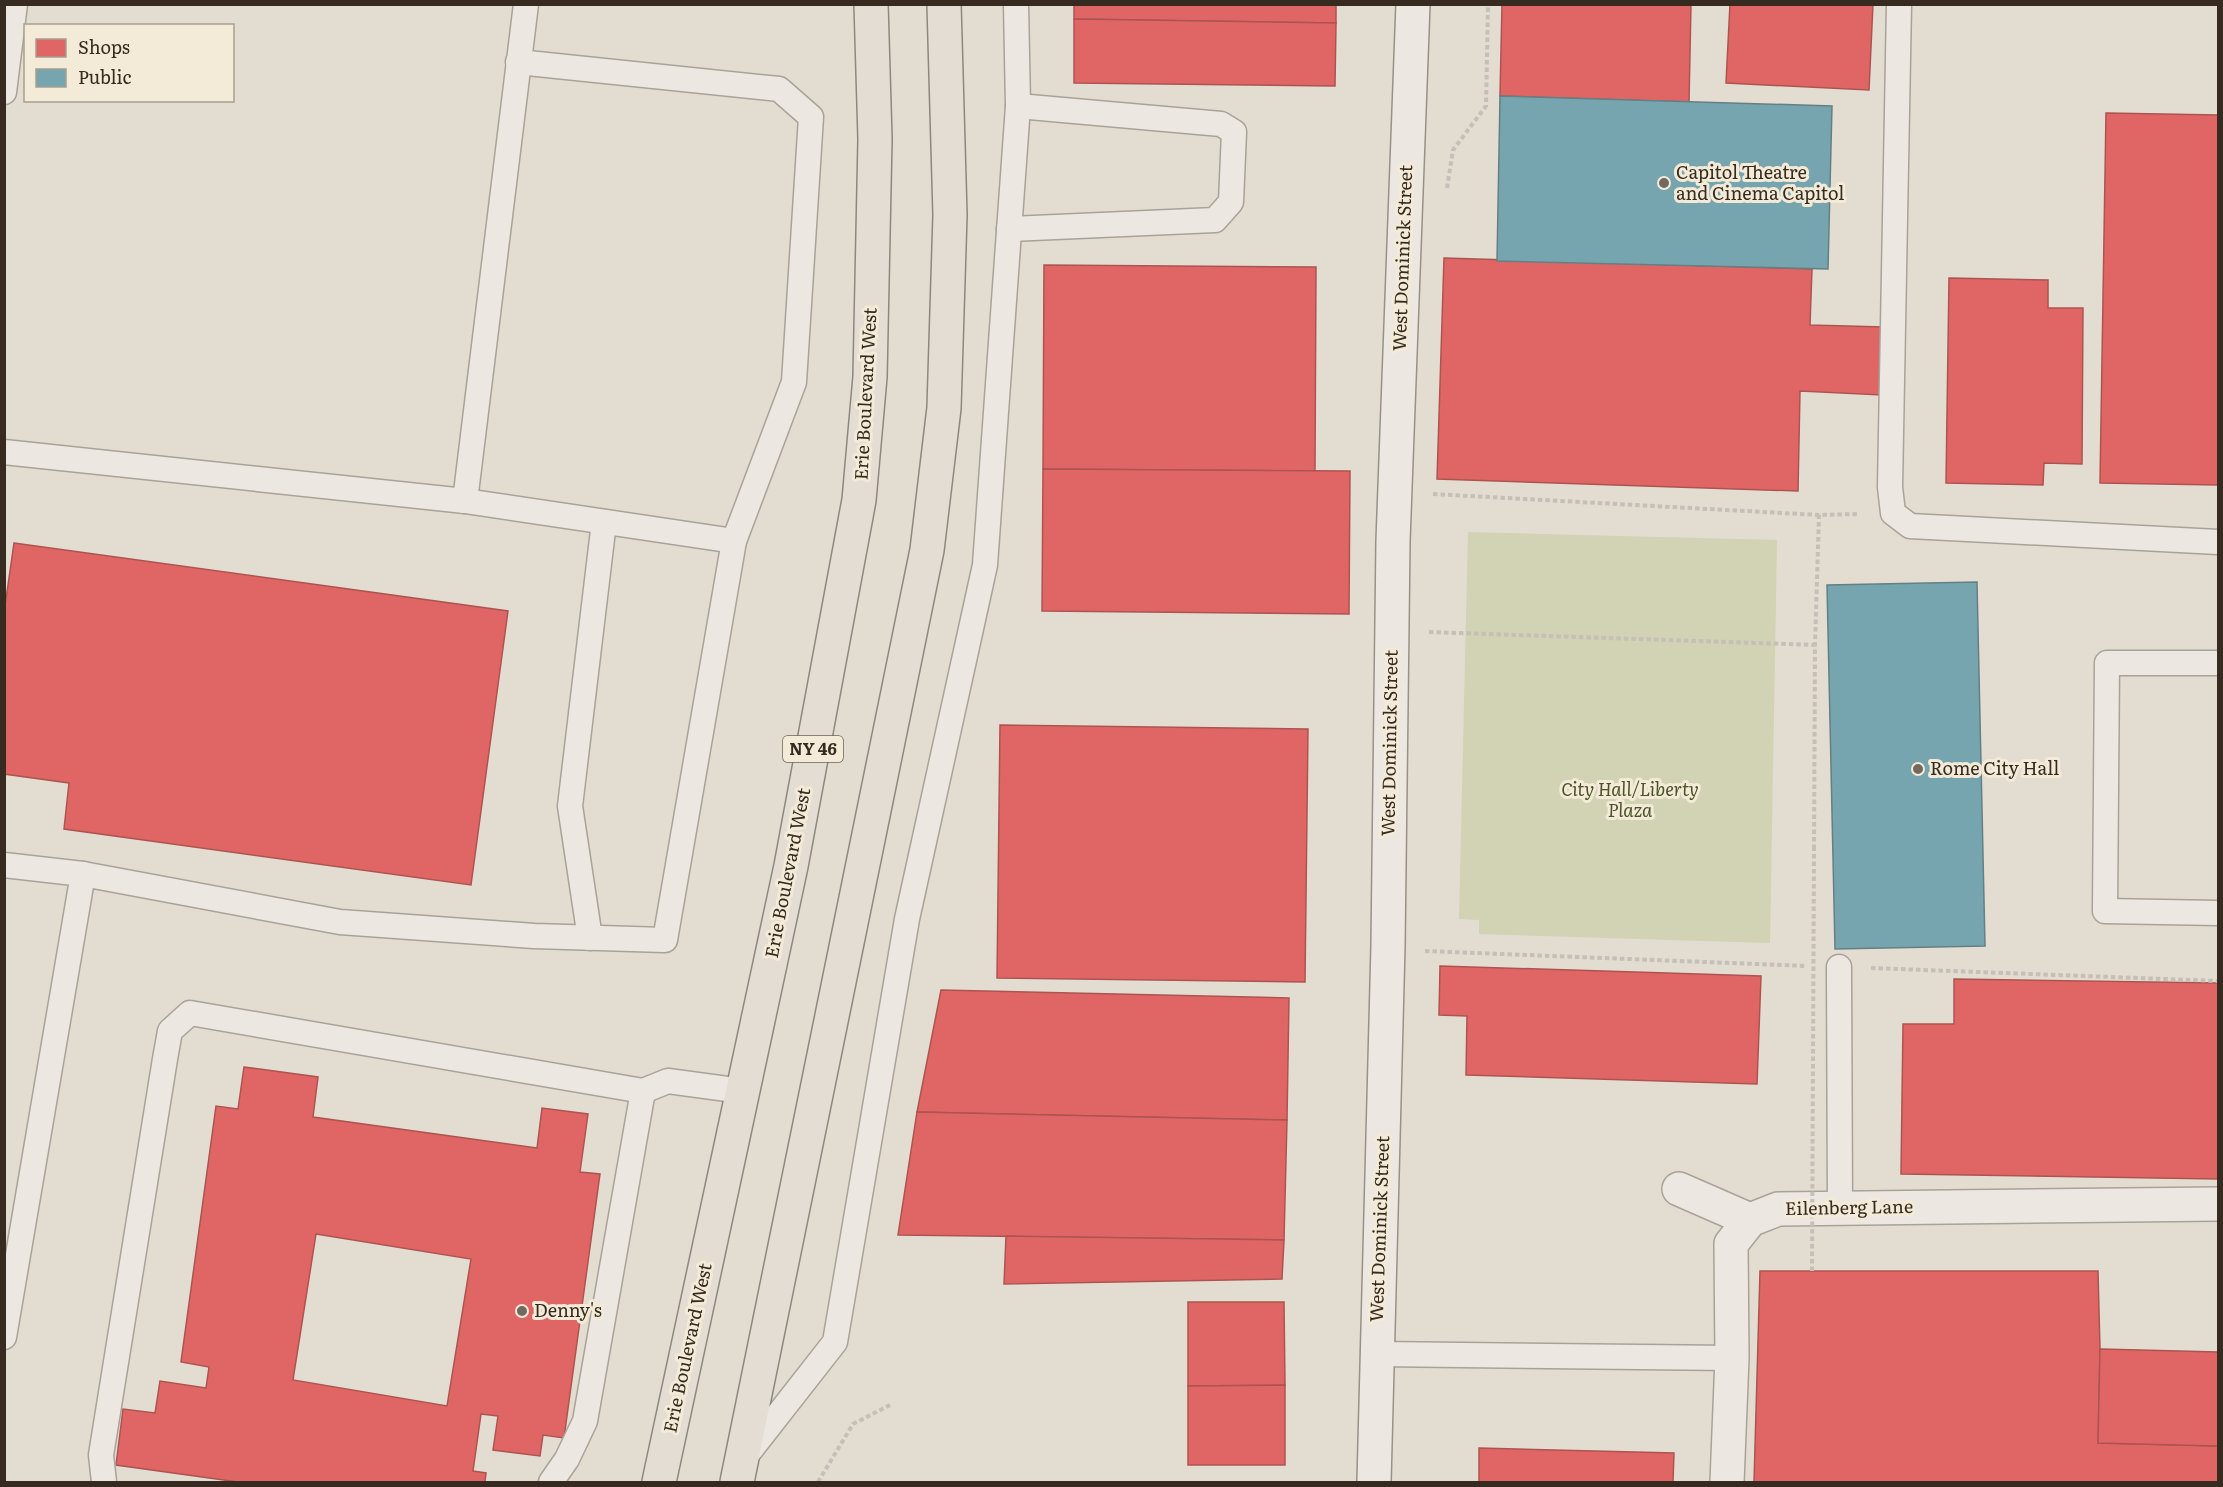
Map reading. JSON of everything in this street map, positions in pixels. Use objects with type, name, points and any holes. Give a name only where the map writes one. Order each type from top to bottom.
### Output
[{"type":"main road","name":"Erie Boulevard West","points":[[659,1482],[791,866],[859,501],[870,377],[875,139],[871,4]]},
{"type":"main road","points":[[739,1472],[927,550],[944,408],[950,226],[944,4]]},
{"type":"street","name":"West Dominick Street","points":[[1374,1482],[1388,946],[1394,492],[1413,4]]},
{"type":"street","points":[[1679,1189],[1750,1220],[1731,1244],[1732,1358],[1727,1482]]},
{"type":"street","name":"Eilenberg Lane","points":[[1750,1220],[1778,1209],[2218,1204]]},
{"type":"lane","points":[[4,92],[15,4]]},
{"type":"lane","points":[[465,501],[526,4]]},
{"type":"lane","points":[[739,1472],[835,1342],[907,919],[985,565],[1018,106],[1016,4]]},
{"type":"lane","points":[[1899,4],[1890,487],[1893,513],[1910,526],[2218,542]]},
{"type":"lane","points":[[4,865],[83,874],[340,922],[590,938],[665,940],[734,541],[794,382],[811,117],[779,89],[518,62]]},
{"type":"lane","points":[[1009,229],[1215,220],[1231,202],[1234,132],[1221,124],[1018,106]]},
{"type":"lane","points":[[4,452],[465,501],[734,541]]},
{"type":"lane","points":[[590,938],[570,806],[604,522]]},
{"type":"lane","points":[[2218,663],[2107,663],[2105,899],[2105,910],[2218,913]]},
{"type":"lane","points":[[4,1337],[83,874]]},
{"type":"lane","points":[[1839,967],[1840,1207]]},
{"type":"lane","points":[[104,1482],[101,1455],[170,1031],[190,1013],[644,1090],[668,1081],[742,1091]]},
{"type":"lane","points":[[551,1482],[567,1459],[585,1421],[644,1090]]},
{"type":"lane","points":[[1376,1354],[1732,1358]]},
{"type":"path","points":[[1445,198],[1453,150],[1486,106],[1488,4]]},
{"type":"path","points":[[1394,492],[1819,515],[1893,513]]},
{"type":"path","points":[[1812,1271],[1815,645],[1819,515]]},
{"type":"path","points":[[1392,631],[1815,645]]},
{"type":"path","points":[[818,1482],[853,1424],[890,1405]]},
{"type":"green space","name":"City Hall/Liberty Plaza","points":[[1468,532],[1777,540],[1770,943],[1479,934],[1479,920],[1459,919]]},
{"type":"building: Shops","points":[[1074,4],[1336,4],[1336,23],[1074,19]]},
{"type":"building: Shops","points":[[1502,4],[1691,4],[1689,102],[1500,96]]},
{"type":"building: Shops","points":[[1730,4],[1873,4],[1869,90],[1726,83]]},
{"type":"building: Shops","points":[[1074,19],[1336,23],[1335,86],[1074,83]]},
{"type":"building: Shops","points":[[2106,113],[2218,115],[2218,485],[2100,483]]},
{"type":"building: Shops","points":[[1444,258],[1812,269],[1810,325],[1884,327],[1882,395],[1800,391],[1798,491],[1437,479]]},
{"type":"building: Shops","points":[[1044,265],[1316,267],[1315,471],[1043,469]]},
{"type":"building: Shops","points":[[1949,278],[2048,280],[2048,308],[2083,308],[2082,464],[2044,463],[2043,485],[1946,483]]},
{"type":"building: Shops","points":[[1043,469],[1350,471],[1349,614],[1042,611]]},
{"type":"building: Shops","points":[[14,543],[508,611],[471,885],[64,829],[69,783],[4,774],[4,613]]},
{"type":"building: Shops","points":[[1000,725],[1308,729],[1305,982],[997,978]]},
{"type":"building: Shops","points":[[1440,966],[1761,976],[1757,1084],[1466,1075],[1467,1016],[1439,1015]]},
{"type":"building: Shops","points":[[1954,979],[2218,983],[2218,1179],[1901,1174],[1903,1024],[1954,1024]]},
{"type":"building: Shops","points":[[941,990],[1289,998],[1287,1120],[917,1112]]},
{"type":"building: Shops","name":"Denny's","points":[[244,1067],[318,1077],[313,1117],[537,1148],[542,1108],[588,1114],[580,1172],[600,1174],[564,1438],[543,1435],[540,1456],[493,1450],[498,1416],[481,1414],[473,1471],[486,1473],[485,1482],[238,1482],[116,1465],[123,1409],[155,1413],[160,1381],[206,1388],[209,1367],[181,1362],[216,1106],[238,1109]],"holes":[[[316,1234],[471,1259],[447,1406],[293,1380]]]},
{"type":"building: Shops","points":[[917,1112],[1287,1120],[1284,1240],[898,1235]]},
{"type":"building: Shops","points":[[1006,1236],[1284,1240],[1282,1279],[1004,1284]]},
{"type":"building: Shops","points":[[1760,1271],[2098,1271],[2100,1349],[2098,1443],[2218,1446],[2218,1482],[1754,1482]]},
{"type":"building: Shops","points":[[1188,1302],[1284,1302],[1285,1385],[1188,1386]]},
{"type":"building: Shops","points":[[2100,1349],[2218,1352],[2218,1446],[2098,1443]]},
{"type":"building: Shops","points":[[1285,1385],[1285,1465],[1188,1465],[1188,1386]]},
{"type":"building: Shops","points":[[1479,1448],[1674,1453],[1673,1482],[1479,1482]]},
{"type":"building: Public","name":"Capitol Theatre and Cinema Capitol","points":[[1500,96],[1832,106],[1828,269],[1497,261]]},
{"type":"building: Public","name":"Rome City Hall","points":[[1977,582],[1985,946],[1835,949],[1827,585]]},
{"type":"place","name":"Capitol Theatre and Cinema Capitol","points":[[1664,183]]},
{"type":"place","name":"Rome City Hall","points":[[1918,769]]},
{"type":"place","name":"Denny's","points":[[522,1311]]}]
